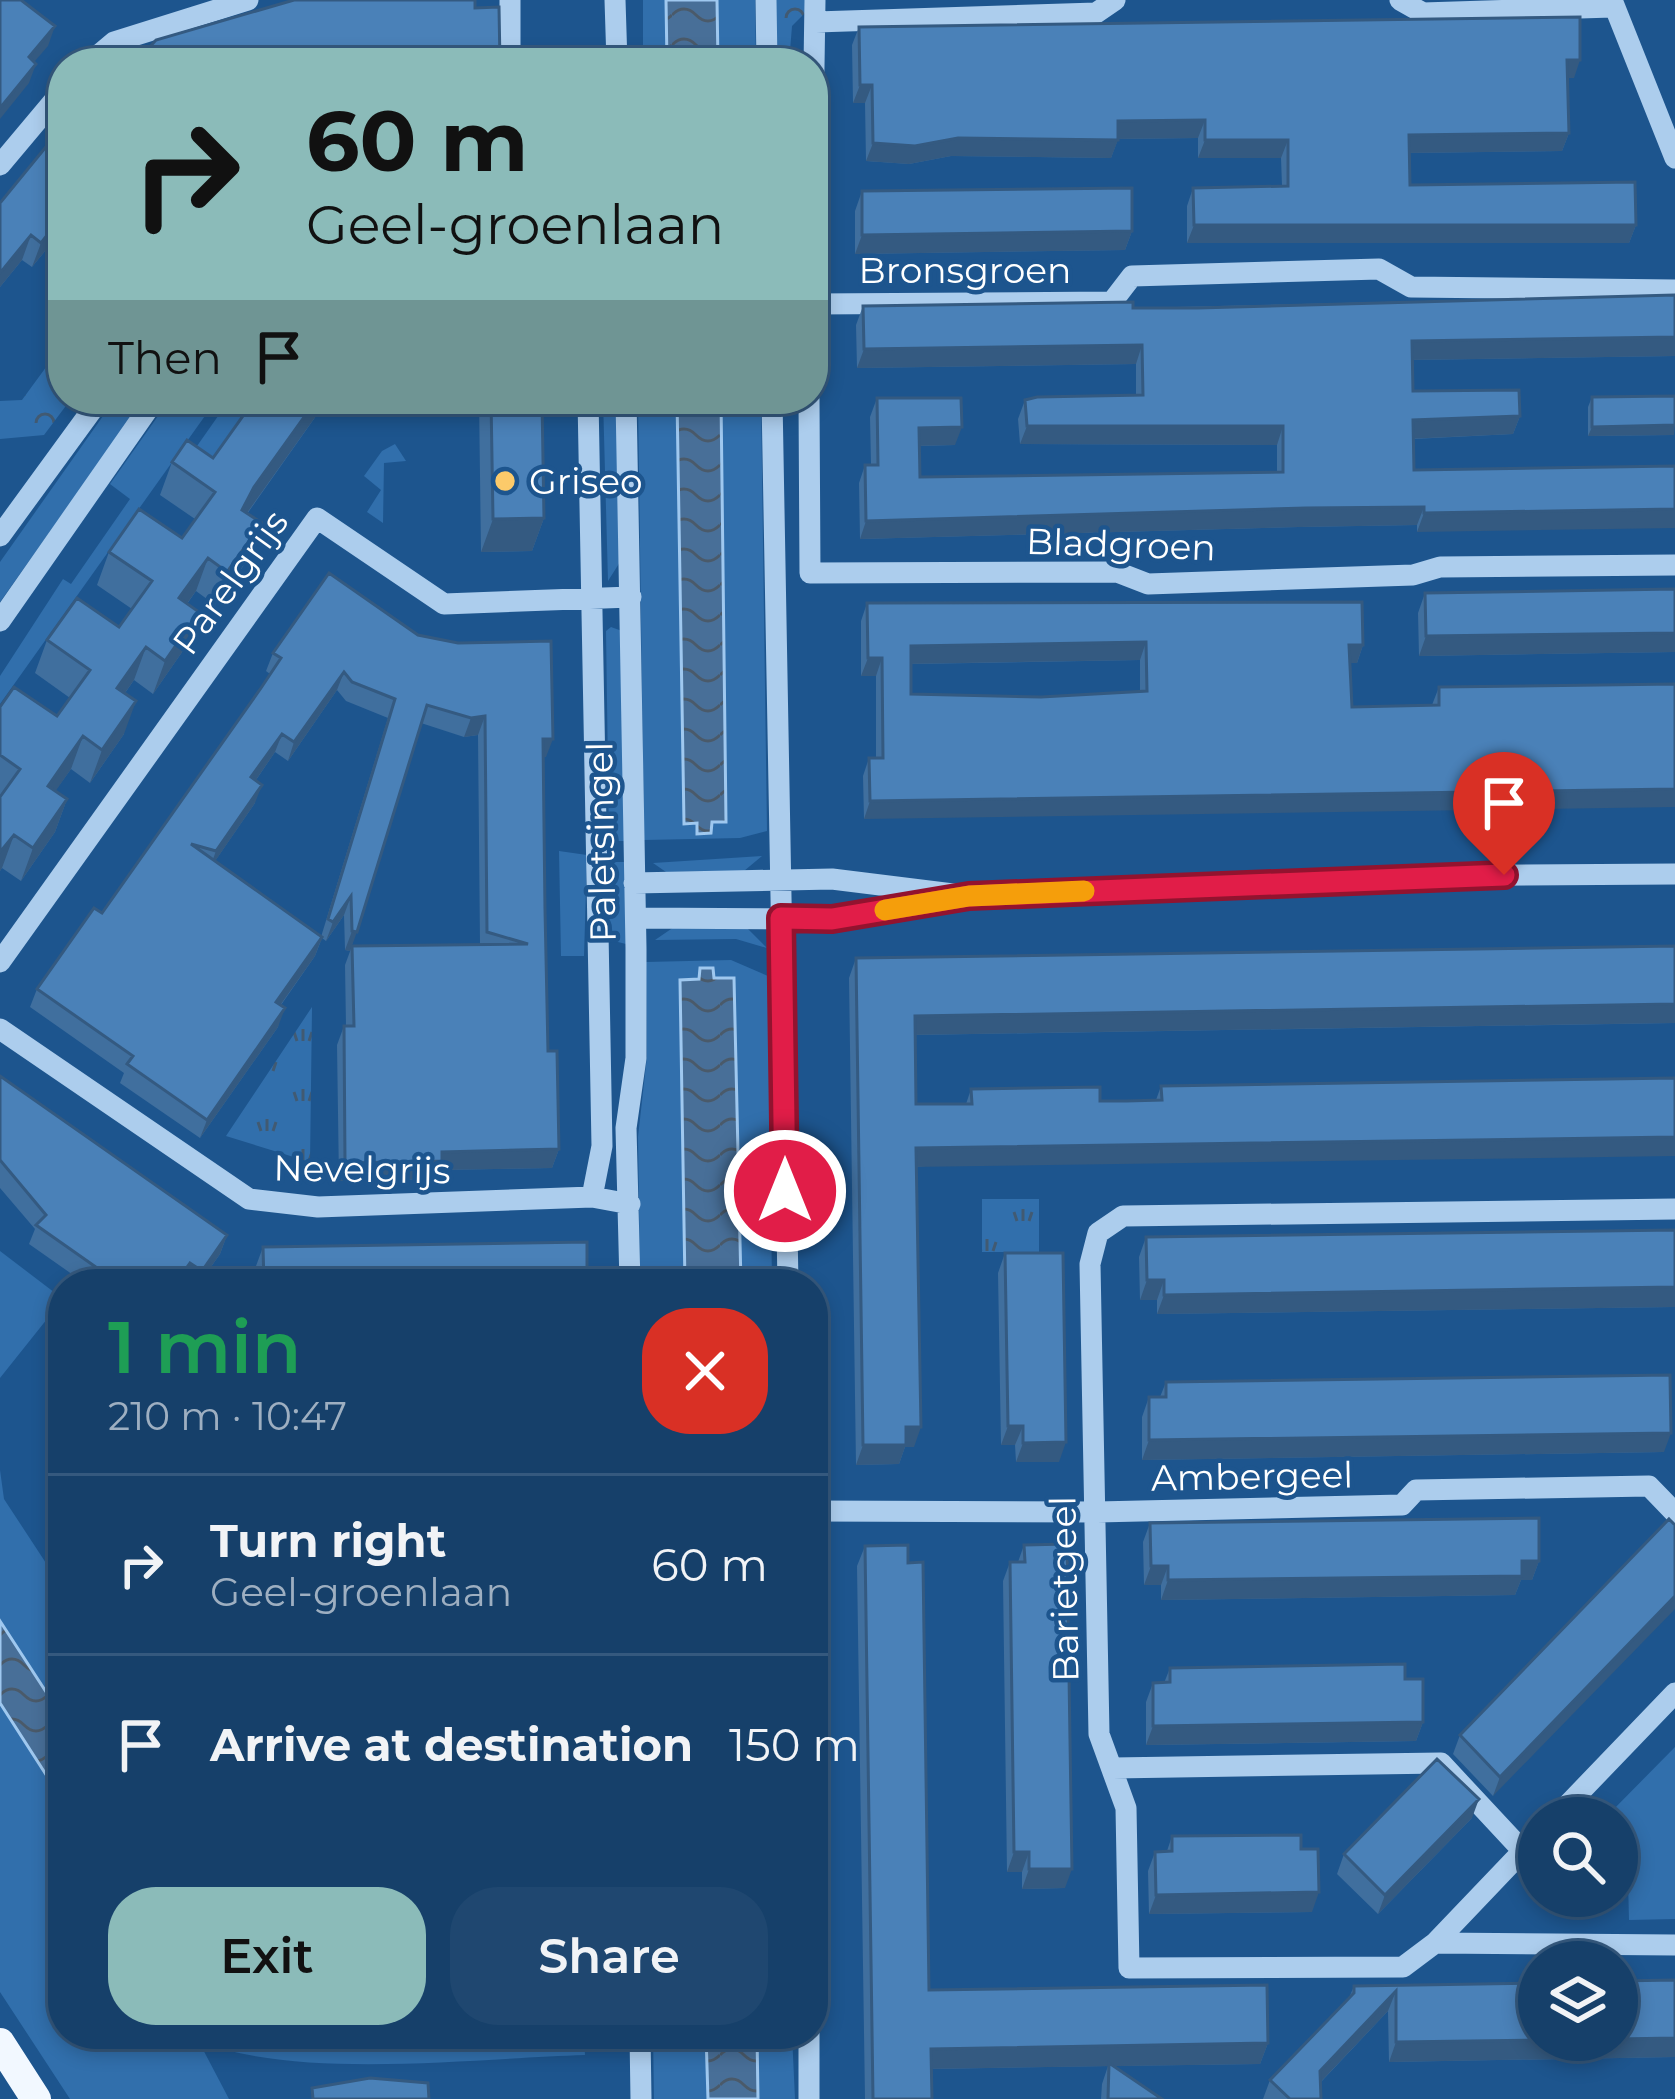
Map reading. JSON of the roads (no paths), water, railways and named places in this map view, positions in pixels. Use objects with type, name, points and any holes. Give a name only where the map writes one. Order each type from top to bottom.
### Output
[{"type":"main road","points":[[0,2043],[37,2099]]},
{"type":"street","points":[[107,48],[248,0]]},
{"type":"street","points":[[510,0],[510,48]]},
{"type":"street","points":[[615,0],[616,48]]},
{"type":"street","points":[[766,0],[767,48]]},
{"type":"street","points":[[814,48],[815,11],[1096,13],[1115,0]]},
{"type":"street","points":[[1400,0],[1423,14],[1612,3],[1675,158]]},
{"type":"street","points":[[0,165],[48,108]]},
{"type":"street","name":"Bronsgroen","points":[[828,304],[1112,302],[1132,276],[1379,269],[1411,287],[1675,290]]},
{"type":"street","points":[[0,536],[89,414]]},
{"type":"street","points":[[0,621],[145,414]]},
{"type":"street","name":"Paletsingel","points":[[588,414],[602,1146],[592,1197]]},
{"type":"street","name":"Paletsingel","points":[[626,414],[636,918],[636,1058],[626,1128],[630,1269]]},
{"type":"street","points":[[772,414],[788,1269]]},
{"type":"street","name":"Bladgroen","points":[[809,414],[810,573],[1117,572],[1148,584],[1414,575],[1440,567],[1675,565]]},
{"type":"street","name":"Parelgrijs","points":[[0,962],[317,518],[444,604],[631,597]]},
{"type":"street","points":[[636,918],[832,919],[969,896],[1405,876],[1675,874]]},
{"type":"street","points":[[634,883],[832,879],[969,896]]},
{"type":"street","name":"Nevelgrijs","points":[[0,1029],[249,1199],[318,1207],[592,1197],[630,1204]]},
{"type":"street","name":"Barietgeel","points":[[1675,1209],[1123,1216],[1098,1233],[1090,1264],[1099,1734],[1126,1808],[1129,1968],[1403,1967],[1435,1943],[1675,1945]]},
{"type":"street","name":"Ambergeel","points":[[828,1511],[1097,1512],[1402,1505],[1416,1490],[1649,1486],[1675,1513]]},
{"type":"street","points":[[1575,1797],[1675,1693]]},
{"type":"street","points":[[1112,1768],[1441,1763],[1518,1831]]},
{"type":"street","points":[[1435,1943],[1518,1857]]},
{"type":"street","points":[[640,2049],[641,2099]]},
{"type":"street","points":[[809,2049],[809,2099]]},
{"type":"water","points":[[666,0],[717,0],[718,48],[667,48]]},
{"type":"water","points":[[677,414],[721,414],[726,822],[712,822],[711,833],[697,834],[697,823],[684,824]]},
{"type":"water","points":[[700,968],[713,968],[714,978],[734,978],[741,1269],[685,1269],[680,980],[699,979]]},
{"type":"water","points":[[0,1621],[48,1695],[48,1778],[0,1703]]},
{"type":"water","points":[[706,2049],[757,2049],[758,2099],[708,2099]]},
{"type":"place","name":"Griseo","points":[[505,481]]}]
